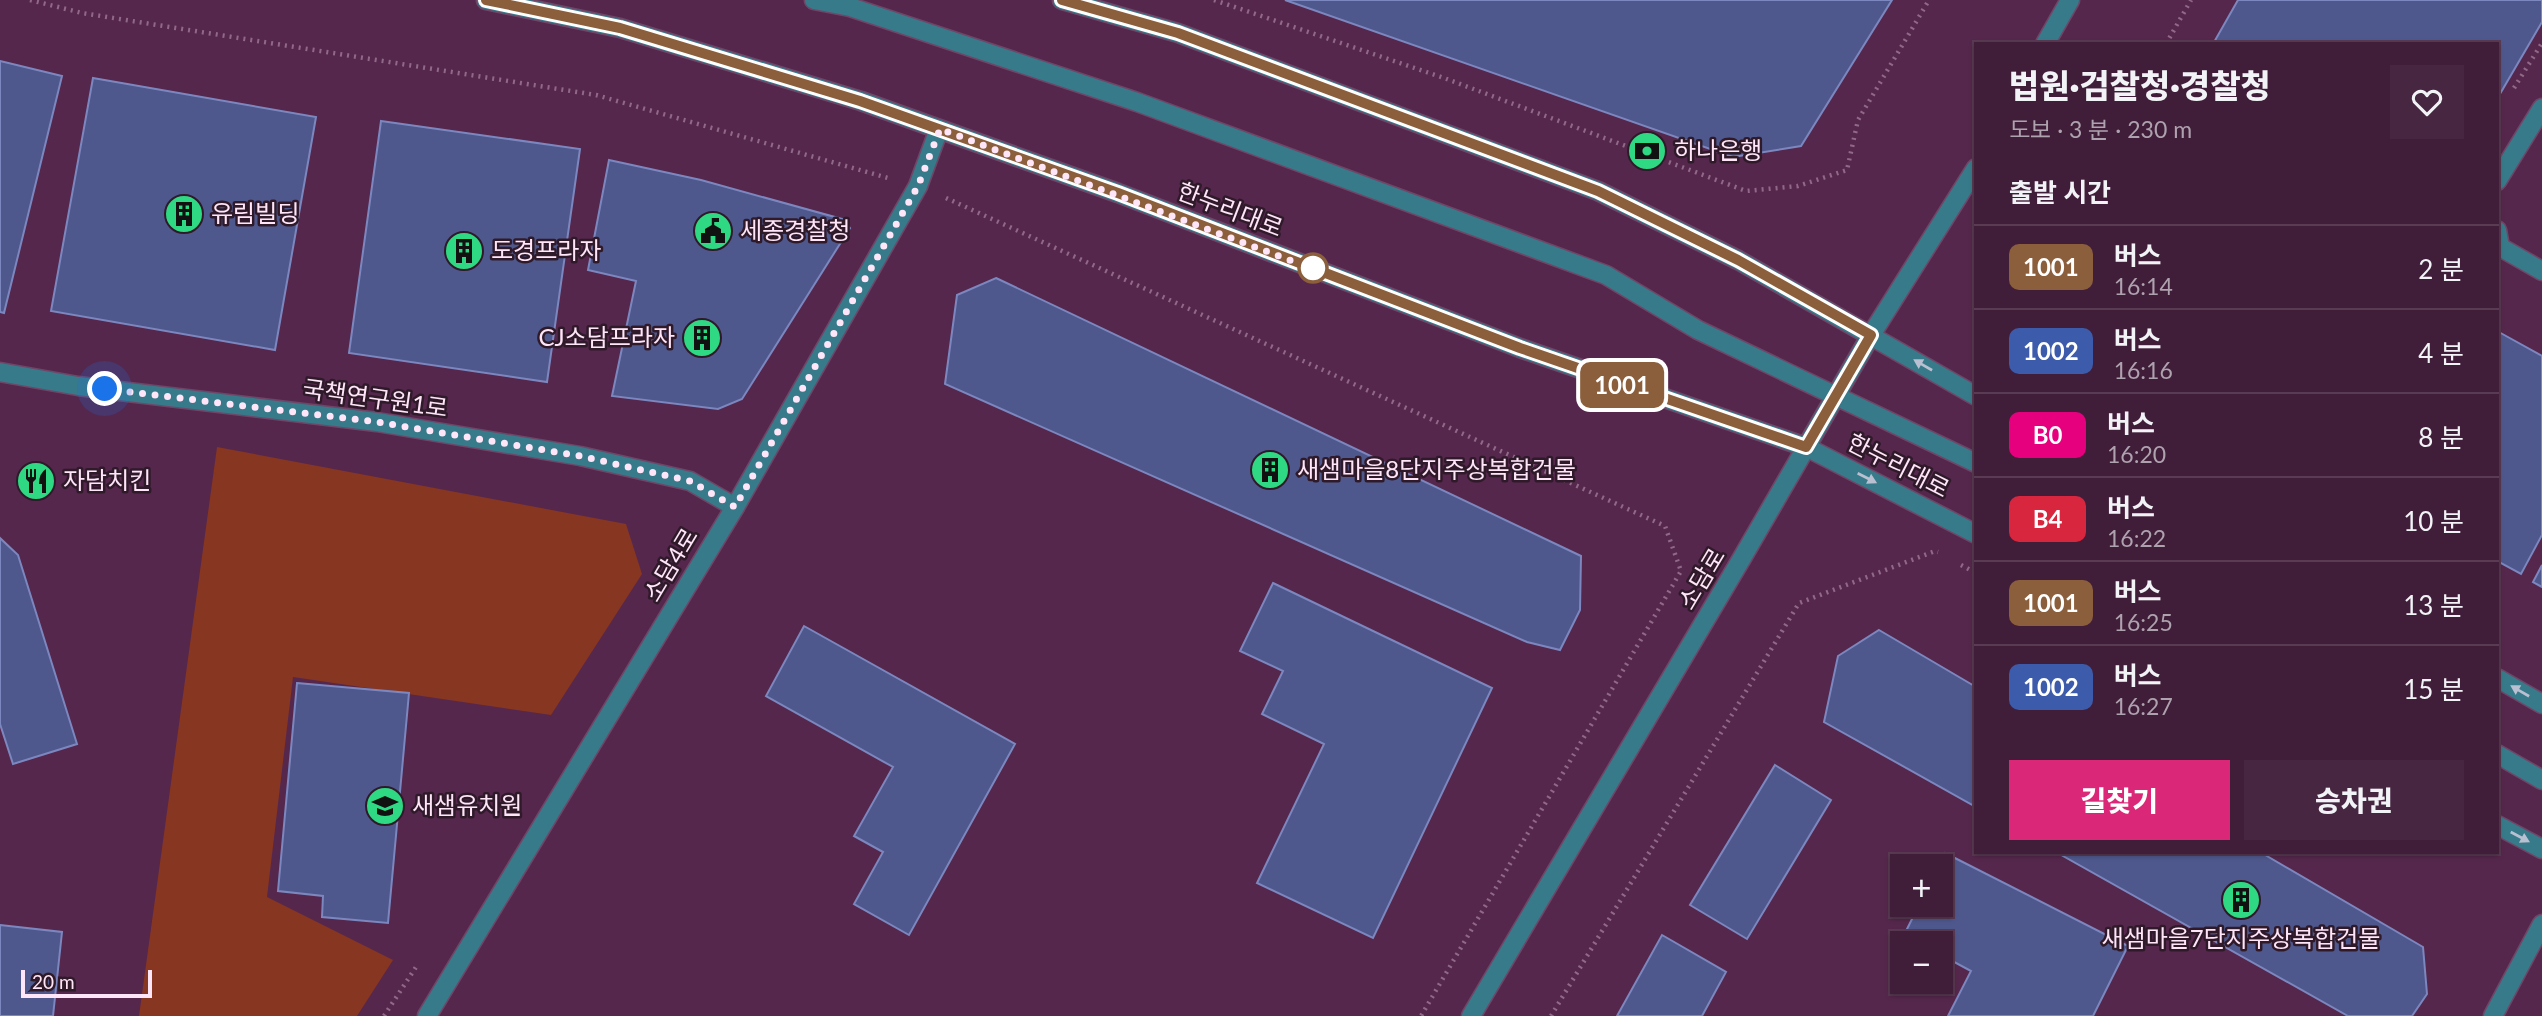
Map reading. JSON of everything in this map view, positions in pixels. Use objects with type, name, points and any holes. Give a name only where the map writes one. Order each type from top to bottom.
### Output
[{"type":"street","name":"한누리대로","points":[[486,0],[620,28],[860,101],[940,129],[1118,193],[1520,348],[1806,447],[1974,533]]},
{"type":"street","points":[[814,0],[850,7],[1137,102],[1606,275],[1698,330],[1974,462]]},
{"type":"street","points":[[1062,0],[1178,33],[1598,191],[1738,260],[1974,395]]},
{"type":"street","points":[[2046,42],[2070,0]]},
{"type":"street","points":[[2499,178],[2542,108]]},
{"type":"street","name":"소담4로","points":[[427,1016],[735,507],[918,186],[940,129]]},
{"type":"street","name":"소담로","points":[[1471,1016],[1871,335],[1974,171]]},
{"type":"street","points":[[2499,241],[2500,247],[2542,271]]},
{"type":"street","name":"국책연구원1로","points":[[0,372],[78,386],[377,422],[580,456],[690,481],[735,507]]},
{"type":"street","points":[[2499,679],[2542,704]]},
{"type":"street","points":[[2499,755],[2542,779]]},
{"type":"street","points":[[2499,826],[2542,849]]},
{"type":"street","points":[[2493,1016],[2542,923]]},
{"type":"path","points":[[1214,0],[1444,78],[1746,191],[1798,186],[1847,170],[1858,120],[1929,0]]},
{"type":"path","points":[[2167,42],[2191,0]]},
{"type":"path","points":[[2510,95],[2542,43]]},
{"type":"path","points":[[1421,1016],[1681,571],[1665,526]]},
{"type":"path","points":[[1551,1016],[1798,603],[1935,551]]},
{"type":"shaded area","points":[[217,447],[626,524],[642,574],[551,715],[293,677],[267,897],[393,960],[357,1016],[139,1016]]},
{"type":"building","points":[[1285,0],[1892,0],[1801,146],[1733,157]]},
{"type":"building","points":[[2238,0],[2542,0],[2542,22],[2499,96],[2499,42],[2214,42]]},
{"type":"building","points":[[0,61],[62,76],[4,313],[0,312]]},
{"type":"building","name":"유림빌딩","points":[[93,78],[316,117],[275,350],[51,311]]},
{"type":"building","name":"도경프라자","points":[[381,121],[580,149],[547,382],[349,353]]},
{"type":"building","name":"CJ소담프라자","points":[[609,160],[701,180],[842,219],[850,228],[742,399],[718,409],[612,396],[636,281],[588,270]]},
{"type":"building","name":"새샘마을8단지주상복합건물","points":[[996,278],[1581,556],[1580,610],[1560,650],[1527,642],[945,384],[957,295]]},
{"type":"building","points":[[2499,332],[2542,356],[2542,535],[2521,574],[2499,562]]},
{"type":"building","points":[[0,538],[18,555],[77,744],[13,764],[0,724]]},
{"type":"building","points":[[2542,565],[2542,587],[2533,582]]},
{"type":"building","points":[[1273,583],[1492,688],[1373,938],[1257,883],[1324,744],[1262,714],[1283,671],[1240,651]]},
{"type":"building","points":[[804,626],[1015,744],[909,935],[854,904],[883,852],[854,836],[893,767],[766,696]]},
{"type":"building","points":[[1879,630],[1974,686],[1974,806],[1824,722],[1838,656]]},
{"type":"building","points":[[297,683],[409,693],[388,923],[322,917],[323,896],[278,891]]},
{"type":"building","points":[[1775,765],[1831,800],[1747,939],[1690,905]]},
{"type":"building","name":"새샘마을7단지주상복합건물","points":[[2060,854],[2263,854],[2423,947],[2427,994],[2412,1016],[2348,1016]]},
{"type":"building","points":[[1953,857],[2128,946],[2093,1016],[1948,1016],[1971,971],[1953,961],[1953,931],[1906,931],[1913,917],[1953,917]]},
{"type":"building","points":[[0,925],[62,932],[53,1016],[0,1016]]},
{"type":"building","points":[[1662,935],[1726,972],[1702,1016],[1617,1016]]},
{"type":"bus line","name":"1001","points":[[486,0],[620,28],[860,101],[1118,193],[1520,348],[1663,400],[1806,447],[1871,335],[1738,260],[1598,191],[1178,33],[1062,0]]},
{"type":"place","name":"하나은행","points":[[1647,151]]},
{"type":"place","name":"유림빌딩","points":[[184,214]]},
{"type":"place","name":"세종경찰청","points":[[713,231]]},
{"type":"place","name":"도경프라자","points":[[464,251]]},
{"type":"place","name":"CJ소담프라자","points":[[702,338]]},
{"type":"place","name":"새샘마을8단지주상복합건물","points":[[1270,470]]},
{"type":"place","name":"자담치킨","points":[[36,481]]},
{"type":"place","name":"새샘유치원","points":[[385,806]]},
{"type":"place","name":"새샘마을7단지주상복합건물","points":[[2241,900]]},
{"type":"route","points":[[105,389],[377,422],[580,456],[690,481],[735,507],[918,186],[940,129],[1118,193],[1319,271],[1313,268]]}]
